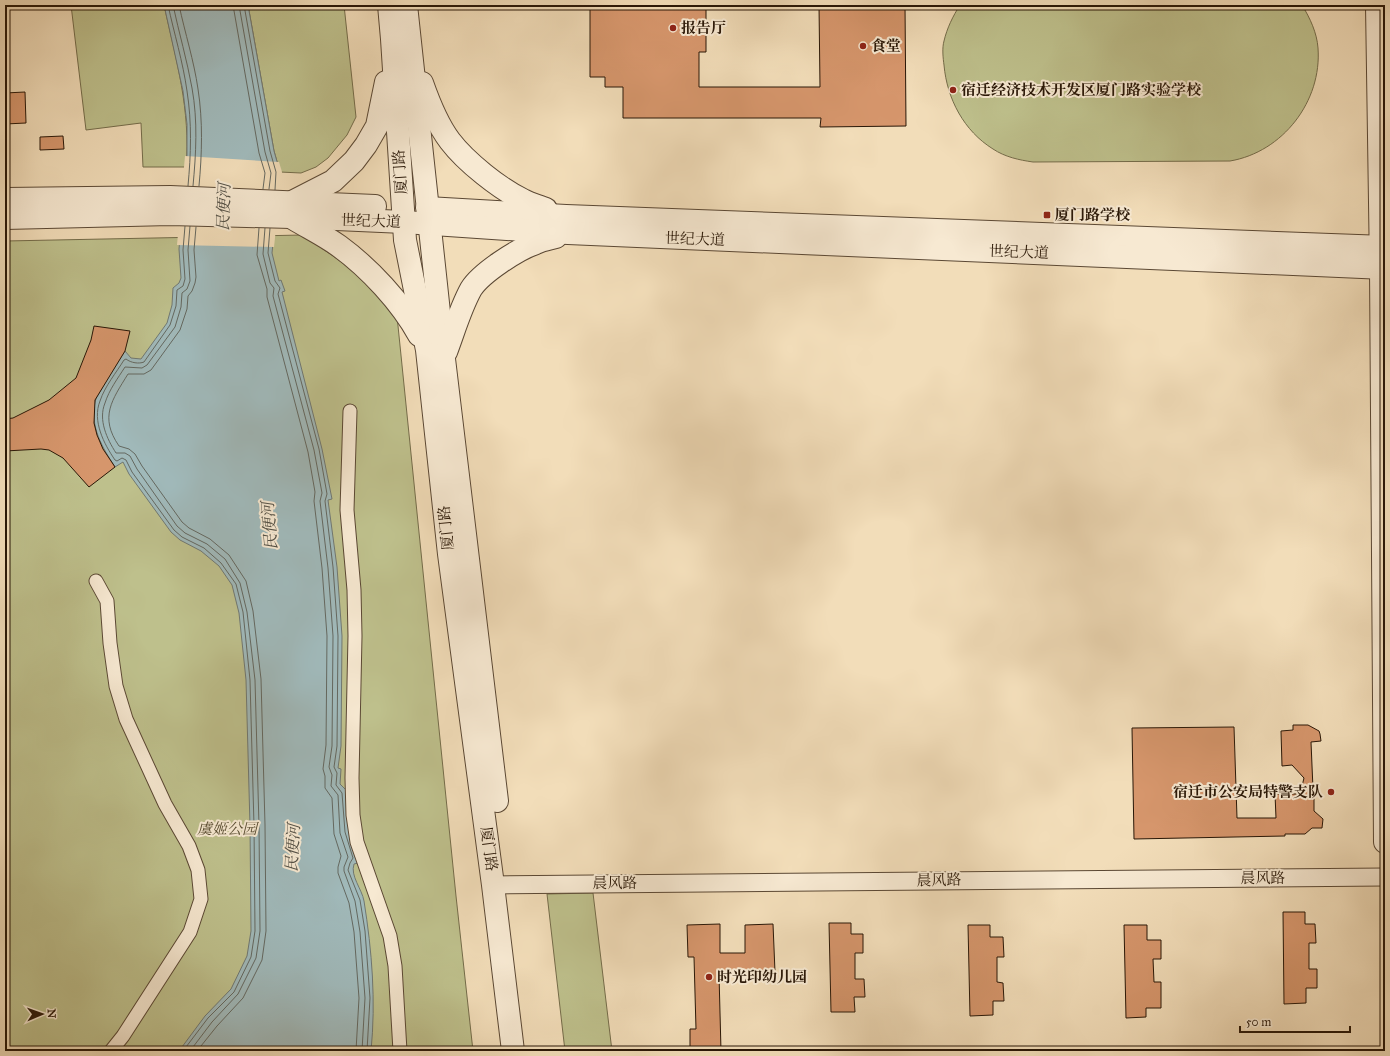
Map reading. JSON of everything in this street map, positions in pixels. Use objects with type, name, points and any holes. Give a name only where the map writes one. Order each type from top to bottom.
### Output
[{"type":"street","name":"厦门路","points":[[389,5],[405,240],[435,355]]},
{"type":"street","name":"厦门路","points":[[406,5],[428,216],[435,355],[449,554],[528,1051]]},
{"type":"street","points":[[1377,5],[1383,258],[1385,842]]},
{"type":"street","points":[[392,39],[384,94],[377,126],[366,145],[354,161],[333,181],[286,209],[338,245],[359,262],[380,283],[410,318],[435,355],[472,288],[487,273],[516,252],[535,243],[567,224]]},
{"type":"street","points":[[411,56],[431,109],[449,141],[488,178],[523,200],[567,224]]},
{"type":"street","name":"世纪大道","points":[[5,199],[403,214],[567,224],[1383,258]]},
{"type":"street","name":"世纪大道","points":[[5,218],[170,205]]},
{"type":"street","points":[[350,411],[347,510],[354,590],[355,636],[352,778],[353,815],[357,842],[390,936],[395,966],[400,1051]]},
{"type":"street","points":[[96,581],[107,601],[110,643],[116,686],[126,719],[165,804],[189,846],[198,870],[201,899],[190,932],[123,1036],[111,1051]]},
{"type":"street","name":"晨风路","points":[[501,884],[1385,877]]},
{"type":"street","name":"厦门路","points":[[501,884],[513,1051]]},
{"type":"green space","points":[[71,5],[164,5],[178,65],[184,105],[187,146],[186,167],[143,167],[141,123],[86,130]]},
{"type":"green space","points":[[248,5],[344,5],[356,117],[347,135],[328,158],[316,167],[301,173],[280,172],[274,151]]},
{"type":"green space","points":[[960,5],[1302,5],[1315,31],[1318,48],[1318,68],[1306,105],[1295,121],[1282,135],[1267,147],[1249,156],[1230,161],[1033,162],[1012,158],[1002,154],[983,142],[966,123],[953,102],[946,78],[943,47],[945,36]]},
{"type":"green space","name":"虞姬公园","points":[[303,235],[370,282],[397,316],[473,1051],[5,1051],[5,241]]},
{"type":"green space","points":[[593,893],[612,1051],[565,1051],[547,894]]},
{"type":"water","name":"民便河","points":[[164,5],[248,5],[274,151],[280,172],[272,253],[279,281],[281,280],[285,291],[282,292],[322,449],[332,499],[328,500],[337,567],[342,636],[341,746],[338,768],[341,769],[340,784],[346,790],[358,863],[354,864],[353,869],[355,878],[363,896],[369,938],[373,995],[371,1051],[179,1051],[205,1016],[231,989],[247,956],[251,931],[246,680],[239,613],[232,585],[219,566],[201,551],[180,540],[171,532],[129,474],[123,462],[115,467],[98,436],[94,420],[95,402],[97,396],[125,351],[131,358],[141,359],[167,323],[172,305],[173,288],[179,283],[181,278],[179,249],[187,155],[187,124],[183,91]]},
{"type":"pier","points":[[185,156],[279,162],[282,172],[274,247],[177,245]]},
{"type":"building","points":[[590,5],[706,5],[706,52],[699,52],[699,87],[820,87],[819,5],[905,5],[906,126],[820,127],[821,118],[623,118],[623,87],[605,87],[605,77],[590,77]]},
{"type":"building","points":[[25,92],[26,123],[5,124],[5,93]]},
{"type":"building","points":[[63,136],[64,149],[40,150],[40,137]]},
{"type":"building","points":[[94,326],[130,331],[125,351],[95,400],[94,423],[97,435],[103,449],[115,467],[89,487],[63,458],[49,450],[5,451],[5,419],[13,418],[49,400],[76,378],[91,340]]},
{"type":"building","points":[[1293,725],[1308,725],[1319,731],[1320,734],[1321,741],[1311,742],[1314,811],[1323,819],[1322,828],[1312,828],[1305,834],[1285,834],[1285,836],[1134,839],[1132,728],[1234,727],[1237,818],[1276,818],[1275,794],[1300,794],[1304,778],[1292,765],[1282,766],[1281,731],[1293,730]]},
{"type":"building","points":[[1283,912],[1305,912],[1305,924],[1315,924],[1316,943],[1309,943],[1309,969],[1317,969],[1317,988],[1306,988],[1306,1003],[1284,1004]]},
{"type":"building","points":[[829,923],[851,923],[851,934],[863,934],[863,953],[855,953],[855,979],[864,979],[865,997],[854,997],[855,1012],[831,1012]]},
{"type":"building","points":[[720,924],[720,953],[745,953],[745,925],[773,924],[775,972],[719,974],[721,1051],[690,1051],[690,1029],[696,1029],[694,957],[688,957],[687,925]]},
{"type":"building","points":[[968,925],[990,925],[990,937],[1003,937],[1004,957],[997,957],[997,982],[1003,983],[1004,1001],[993,1001],[993,1015],[970,1016]]},
{"type":"building","points":[[1124,925],[1147,925],[1147,940],[1161,940],[1161,959],[1153,959],[1154,982],[1161,982],[1161,1008],[1146,1008],[1146,1017],[1126,1018]]},
{"type":"place","name":"报告厅","points":[[673,28]]},
{"type":"place","name":"食堂","points":[[863,46]]},
{"type":"place","name":"宿迁经济技术开发区厦门路实验学校","points":[[953,90]]},
{"type":"place","name":"厦门路学校","points":[[1047,215]]},
{"type":"place","name":"宿迁市公安局特警支队","points":[[1331,792]]},
{"type":"place","name":"时光印幼儿园","points":[[709,977]]}]
